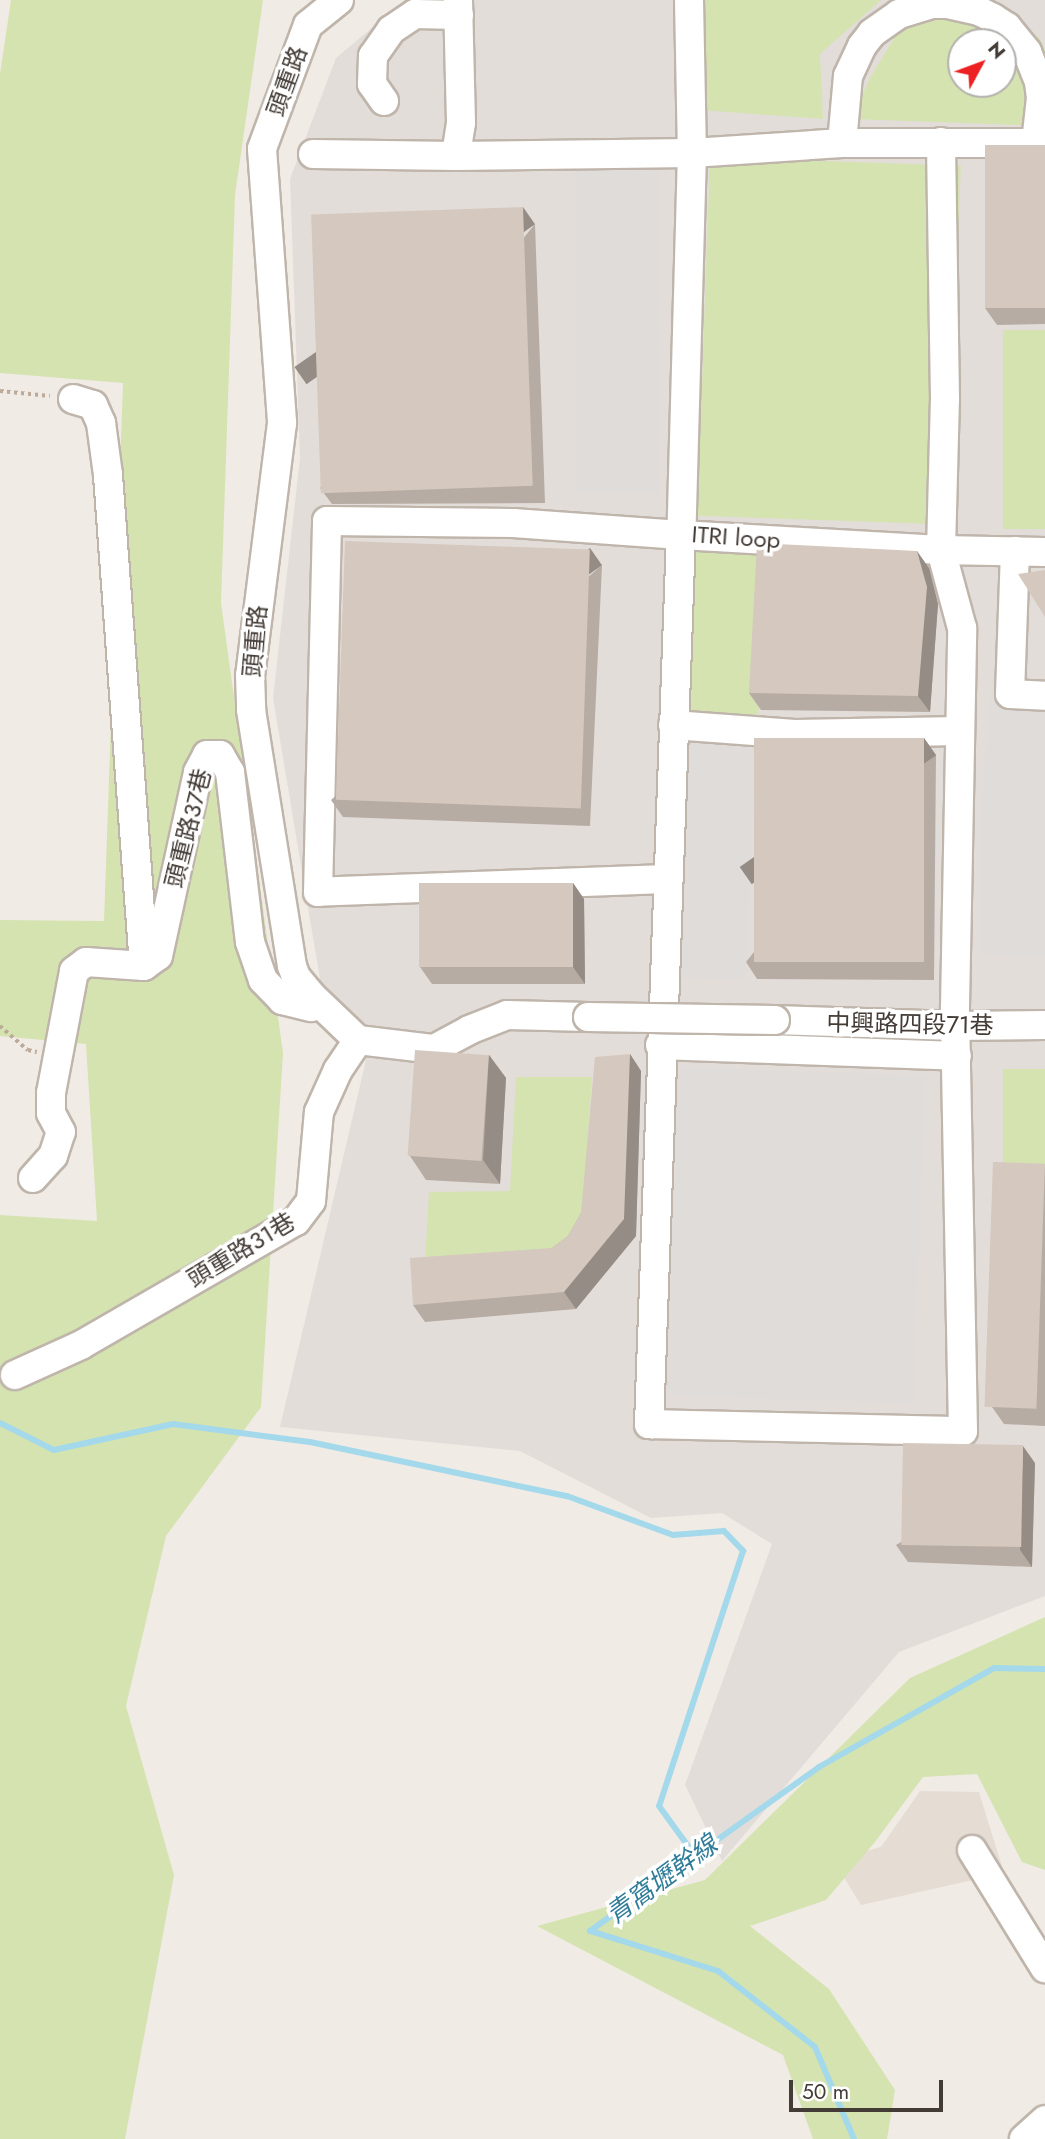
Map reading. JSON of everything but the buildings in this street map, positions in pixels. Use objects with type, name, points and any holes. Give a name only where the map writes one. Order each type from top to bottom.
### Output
[{"type":"street","name":"頭重路","points":[[339,0],[308,26],[262,149],[282,423],[250,675],[251,710],[292,966],[296,977],[313,997],[358,1040]]},
{"type":"street","name":"ITRI loop","points":[[689,0],[692,153],[681,535],[941,550],[1045,552]]},
{"type":"street","points":[[313,154],[456,156],[692,153],[842,143],[1040,143],[1039,82],[1027,52],[1006,27],[993,18],[971,8],[948,4],[923,6],[899,14],[879,28],[862,46],[848,76],[842,143]]},
{"type":"street","points":[[384,101],[372,84],[373,57],[391,30],[415,14],[458,7],[461,123],[456,156]]},
{"type":"street","points":[[666,879],[318,892],[327,521],[513,523],[681,535],[660,1045],[649,1424],[963,1431],[955,1026],[962,628],[941,550],[945,399],[941,142]]},
{"type":"street","points":[[33,1178],[53,1156],[61,1132],[51,1113],[55,1057],[74,971],[86,962],[144,967],[108,475],[101,423],[93,405],[73,399]]},
{"type":"street","points":[[1015,551],[1010,694],[1045,695]]},
{"type":"street","points":[[673,725],[795,734],[960,731]]},
{"type":"street","name":"頭重路37巷","points":[[144,967],[158,956],[198,772],[207,755],[220,755],[230,772],[250,942],[263,980],[282,1000],[311,1007]]},
{"type":"street","name":"中興路四段71巷","points":[[358,1040],[434,1049],[468,1030],[507,1015],[955,1026],[1045,1025]]},
{"type":"street","name":"頭重路31巷","points":[[15,1375],[81,1345],[296,1220],[311,1200],[319,1112],[338,1070],[358,1040]]},
{"type":"street","points":[[660,1045],[957,1056]]},
{"type":"street","points":[[972,1850],[1045,1968]]},
{"type":"street","points":[[1024,2139],[1045,2120]]},
{"type":"path","points":[[0,391],[73,399]]},
{"type":"path","points":[[0,1026],[28,1050],[55,1057]]},
{"type":"shaded area","points":[[405,0],[1045,0],[1045,1596],[899,1652],[722,1861],[685,1785],[772,1544],[722,1513],[651,1518],[520,1451],[280,1427],[366,1060],[324,1003],[273,698],[300,458],[290,179],[336,58]]},
{"type":"shaded area","points":[[575,151],[659,151],[659,493],[575,493]]},
{"type":"shaded area","points":[[997,624],[1045,703],[1045,957],[980,954],[980,818]]},
{"type":"shaded area","points":[[687,741],[755,743],[747,980],[679,977]]},
{"type":"shaded area","points":[[678,1067],[925,1076],[913,1403],[667,1395]]},
{"type":"shaded area","points":[[920,1791],[979,1792],[1004,1873],[861,1905],[833,1860],[881,1847]]},
{"type":"green space","points":[[11,0],[263,0],[235,195],[221,603],[283,1053],[261,1407],[166,1536],[126,1706],[174,1875],[125,2139],[0,2139],[0,1215],[97,1221],[86,1044],[0,1036],[0,920],[104,921],[123,383],[0,373],[0,74]]},
{"type":"green space","points":[[698,0],[881,0],[820,54],[823,119],[701,110]]},
{"type":"green space","points":[[982,12],[1039,37],[1045,49],[1045,126],[852,119],[871,76],[904,22]]},
{"type":"green space","points":[[710,157],[961,166],[948,525],[697,516]]},
{"type":"green space","points":[[1003,330],[1045,330],[1045,529],[1003,529]]},
{"type":"green space","points":[[689,550],[764,553],[758,715],[683,712]]},
{"type":"green space","points":[[1003,1069],[1045,1069],[1045,1171],[1003,1171]]},
{"type":"green space","points":[[516,1077],[592,1077],[580,1253],[425,1263],[429,1192],[510,1191]]},
{"type":"green space","points":[[1045,1617],[1045,1870],[1022,1862],[977,1774],[923,1777],[875,1842],[826,1900],[750,1926],[829,1989],[895,2090],[887,2139],[813,2139],[783,2055],[537,1926],[705,1880],[910,1678]]},
{"type":"waterway","points":[[0,1423],[54,1450],[173,1424],[310,1442],[567,1496],[673,1535],[724,1531],[743,1551],[659,1806],[696,1857]]},
{"type":"waterway","name":"青窩壢幹線","points":[[854,2139],[815,2047],[718,1971],[590,1931],[819,1767],[994,1668],[1045,1669]]}]
